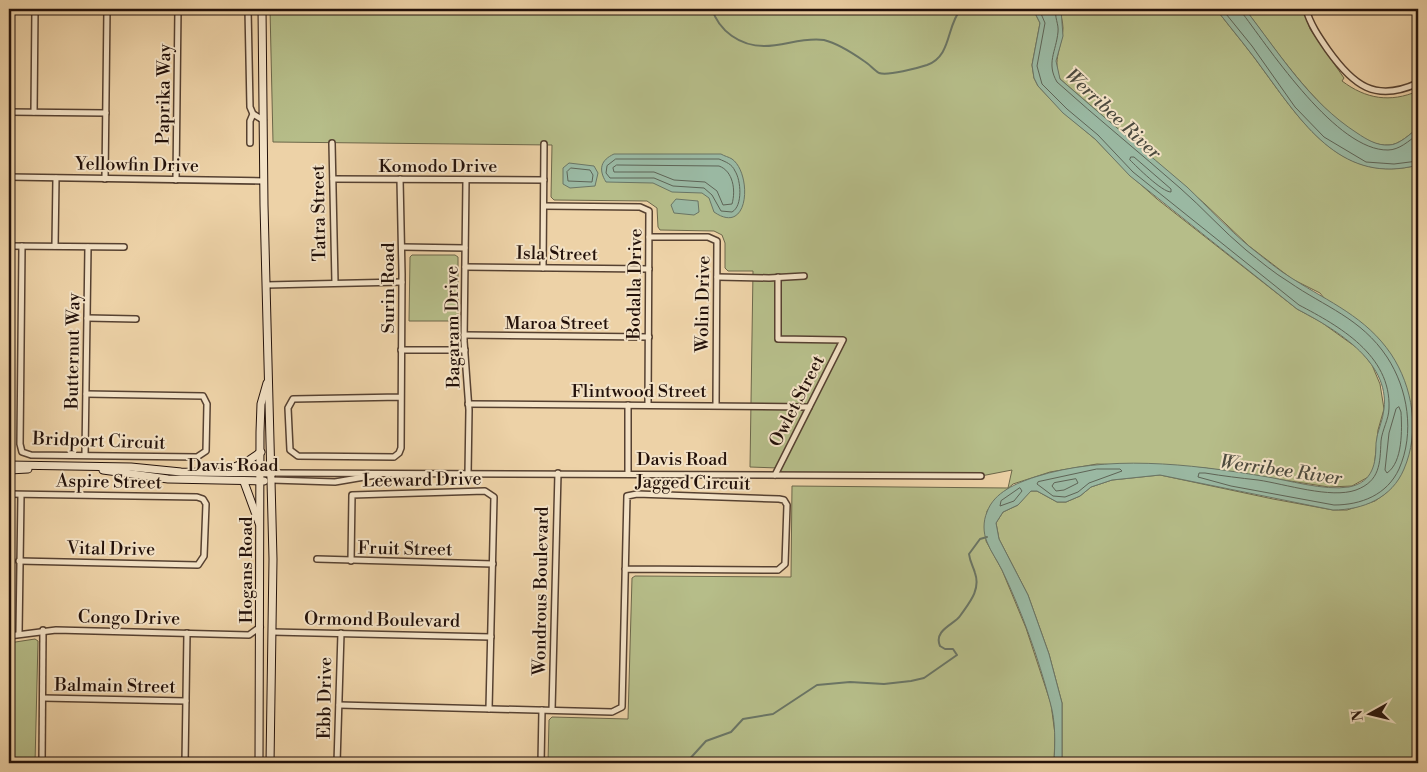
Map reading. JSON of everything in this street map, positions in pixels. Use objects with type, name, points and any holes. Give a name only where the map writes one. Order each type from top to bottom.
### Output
[{"type":"street","points":[[34,112],[35,9]]},
{"type":"street","points":[[105,179],[107,9]]},
{"type":"street","name":"Paprika Way","points":[[176,180],[178,9]]},
{"type":"street","points":[[248,9],[250,107],[253,114],[264,120]]},
{"type":"street","name":"Hogans Road","points":[[262,9],[266,285],[272,477],[270,763]]},
{"type":"street","points":[[1306,9],[1316,32],[1345,73],[1356,83],[1371,89],[1387,92],[1400,90],[1418,83]]},
{"type":"street","points":[[9,112],[106,113]]},
{"type":"street","points":[[250,142],[250,121],[253,114]]},
{"type":"street","name":"Tatra Street","points":[[332,143],[335,283]]},
{"type":"street","points":[[543,268],[544,144]]},
{"type":"street","name":"Yellowfin Drive","points":[[9,177],[264,181]]},
{"type":"street","points":[[55,246],[56,178]]},
{"type":"street","name":"Komodo Drive","points":[[333,179],[544,180]]},
{"type":"street","name":"Surin Road","points":[[400,179],[402,247],[401,397],[400,448],[395,457],[298,456],[290,450],[288,408],[293,400],[401,397]]},
{"type":"street","name":"Bagaram Drive","points":[[466,180],[464,335],[468,404],[468,474]]},
{"type":"street","name":"Bodalla Drive","points":[[544,206],[643,207],[650,214],[648,405]]},
{"type":"street","name":"Wolin Drive","points":[[649,236],[715,239],[718,247],[716,405]]},
{"type":"street","points":[[9,246],[124,247]]},
{"type":"street","name":"Bridport Circuit","points":[[22,246],[20,449],[24,453],[31,454],[201,456],[206,448],[207,404],[204,398],[198,395],[86,394]]},
{"type":"street","name":"Butternut Way","points":[[85,455],[88,246]]},
{"type":"street","points":[[402,247],[465,248]]},
{"type":"street","name":"Isla Street","points":[[465,267],[649,269]]},
{"type":"street","points":[[717,277],[804,276]]},
{"type":"street","name":"Owlet Street","points":[[775,475],[843,340],[778,339],[778,277]]},
{"type":"street","points":[[266,285],[402,282]]},
{"type":"street","points":[[87,318],[136,319]]},
{"type":"street","name":"Maroa Street","points":[[464,335],[649,337]]},
{"type":"street","points":[[401,350],[465,350]]},
{"type":"street","name":"Hogans Road","points":[[258,763],[261,404],[268,378]]},
{"type":"street","name":"Flintwood Street","points":[[468,404],[809,407]]},
{"type":"street","points":[[628,405],[628,474]]},
{"type":"street","points":[[221,472],[245,463],[261,452]]},
{"type":"street","name":"Davis Road","points":[[9,465],[131,467],[221,472],[261,478]]},
{"type":"street","name":"Davis Road","points":[[9,470],[47,467]]},
{"type":"street","name":"Davis Road","points":[[83,467],[168,479],[244,482],[272,477],[340,481],[384,474],[558,473],[981,476]]},
{"type":"street","name":"Wondrous Boulevard","points":[[552,710],[558,473]]},
{"type":"street","points":[[244,482],[260,528]]},
{"type":"street","name":"Leeward Drive","points":[[351,561],[352,495],[485,490],[494,497],[489,708]]},
{"type":"street","name":"Aspire Street","points":[[9,494],[201,498],[206,506],[204,556],[202,563]]},
{"type":"street","name":"Jagged Circuit","points":[[339,705],[612,712],[622,707],[626,496],[637,494],[779,498],[784,500],[787,505],[785,564],[778,570],[625,569]]},
{"type":"street","points":[[19,634],[21,495]]},
{"type":"street","name":"Fruit Street","points":[[317,559],[493,564]]},
{"type":"street","name":"Vital Drive","points":[[19,561],[196,565],[202,563]]},
{"type":"street","points":[[260,626],[249,635],[260,646]]},
{"type":"street","points":[[42,763],[43,630]]},
{"type":"street","name":"Congo Drive","points":[[9,636],[43,630],[249,635]]},
{"type":"street","name":"Ormond Boulevard","points":[[272,632],[491,637]]},
{"type":"street","points":[[185,763],[187,633]]},
{"type":"street","name":"Ebb Drive","points":[[337,763],[341,633]]},
{"type":"street","name":"Balmain Street","points":[[43,698],[186,701]]},
{"type":"street","points":[[541,763],[542,710]]},
{"type":"green space","points":[[270,9],[1033,9],[1040,23],[1032,65],[1034,78],[1038,86],[1064,113],[1095,139],[1130,175],[1157,199],[1297,309],[1321,322],[1360,350],[1372,365],[1380,384],[1384,409],[1378,430],[1374,469],[1370,476],[1352,486],[1329,487],[1205,468],[1097,464],[1050,472],[1013,484],[997,498],[987,511],[986,541],[1002,570],[1026,628],[1051,704],[1055,734],[1054,763],[548,763],[549,720],[552,717],[628,719],[632,578],[635,576],[791,577],[792,486],[1008,488],[1012,470],[981,476],[775,475],[778,468],[750,467],[753,271],[728,271],[725,268],[725,243],[722,235],[714,231],[660,230],[658,227],[657,208],[647,201],[554,200],[551,197],[552,145],[273,142]]},
{"type":"green space","points":[[1061,9],[1216,9],[1296,114],[1329,147],[1348,159],[1369,166],[1392,169],[1418,165],[1418,763],[1062,763],[1062,703],[1049,654],[1028,595],[999,539],[996,523],[1003,512],[1018,505],[1030,491],[1037,491],[1057,502],[1066,502],[1080,496],[1091,487],[1112,480],[1160,475],[1273,499],[1333,510],[1347,510],[1375,501],[1386,493],[1411,444],[1412,410],[1320,293],[1292,279],[1249,246],[1205,204],[1060,79],[1057,66],[1063,28]]},
{"type":"green space","points":[[1245,9],[1303,9],[1310,29],[1344,78],[1342,81],[1360,92],[1378,97],[1398,97],[1418,91],[1418,128],[1393,145],[1370,142],[1350,130],[1309,91]]},
{"type":"green space","points":[[412,255],[455,255],[458,257],[458,321],[409,321],[410,257]]},
{"type":"green space","points":[[35,639],[38,641],[35,763],[9,763],[9,643]]},
{"type":"water","points":[[1033,9],[1061,9],[1063,36],[1056,61],[1060,79],[1187,187],[1250,247],[1287,275],[1346,311],[1381,341],[1399,367],[1405,381],[1412,410],[1413,425],[1409,455],[1399,479],[1384,495],[1355,508],[1333,510],[1160,475],[1112,480],[1091,487],[1080,496],[1066,502],[1057,502],[1037,491],[1031,491],[1018,505],[1003,512],[996,523],[999,539],[1028,595],[1049,654],[1062,703],[1062,763],[1054,763],[1055,740],[1052,710],[1035,652],[1023,618],[1002,570],[990,549],[984,531],[987,512],[995,499],[1014,485],[1035,477],[1090,465],[1119,463],[1148,463],[1206,468],[1329,488],[1349,487],[1363,481],[1372,471],[1384,409],[1383,391],[1378,375],[1369,361],[1356,348],[1327,326],[1297,309],[1130,176],[1095,139],[1063,113],[1038,86],[1034,78],[1032,65],[1040,23]]},
{"type":"water","points":[[1216,9],[1245,9],[1283,60],[1310,92],[1340,121],[1364,138],[1380,144],[1393,145],[1418,128],[1418,165],[1392,169],[1369,167],[1348,159],[1329,147],[1296,114]]},
{"type":"water","points":[[614,154],[721,154],[732,159],[743,177],[745,189],[741,210],[735,216],[726,217],[714,212],[709,198],[702,193],[672,192],[653,183],[606,182],[602,173],[602,165],[606,159]]},
{"type":"water","points":[[569,163],[594,166],[598,173],[595,186],[570,188],[563,184],[563,168]]},
{"type":"water","points":[[676,199],[698,201],[699,212],[694,215],[674,213],[671,205]]},
{"type":"waterway","points":[[712,9],[715,17],[725,30],[739,40],[764,46],[816,39],[824,40],[845,49],[883,74],[910,70],[935,61],[945,48],[956,16],[961,9]]},
{"type":"waterway","points":[[686,763],[706,741],[731,732],[743,719],[773,714],[817,685],[850,682],[884,684],[911,681],[924,678],[957,655],[953,649],[945,649],[940,646],[939,636],[960,616],[973,596],[976,579],[969,554],[980,539],[987,537]]},
{"type":"water label","name":"Werribee River","points":[[1113,114]]},
{"type":"water label","name":"Werribee River","points":[[1281,470]]}]
